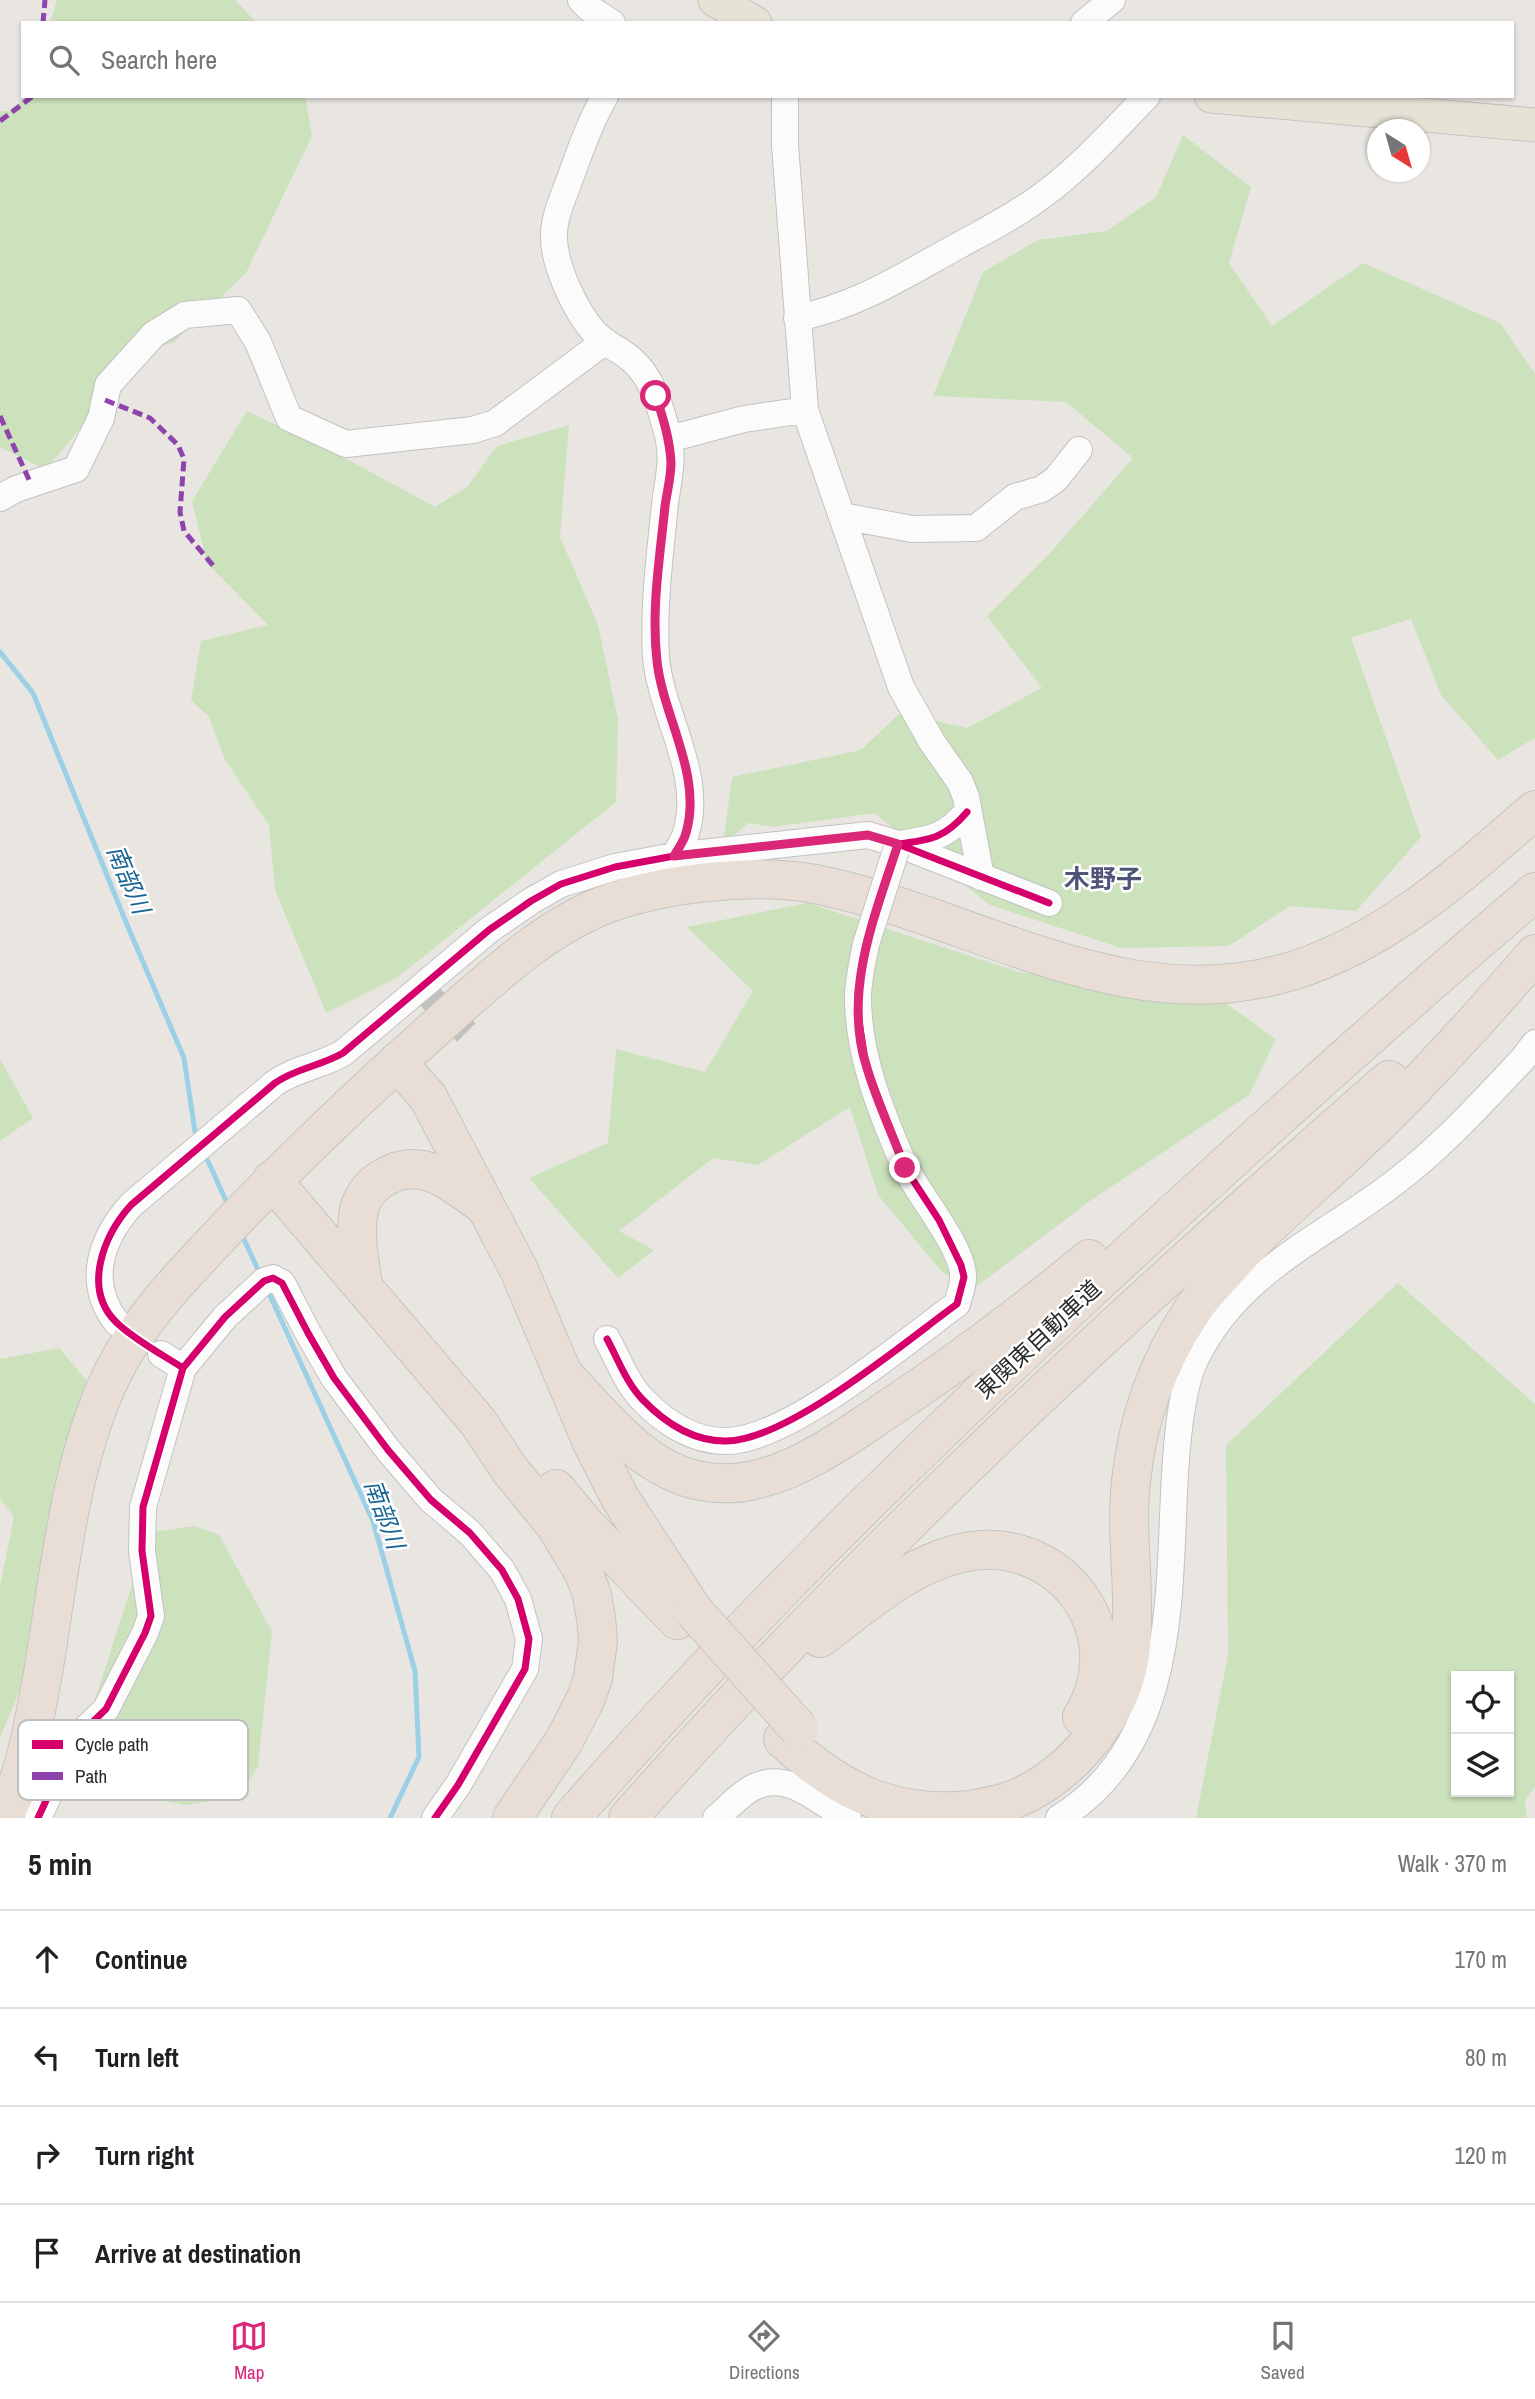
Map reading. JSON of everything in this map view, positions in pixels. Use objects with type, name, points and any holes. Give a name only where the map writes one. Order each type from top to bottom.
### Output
[{"type":"highway","points":[[34,1720],[78,1469],[98,1408],[119,1361],[147,1318],[176,1281],[272,1180],[397,1062],[516,956],[558,928],[597,908],[642,894],[730,880],[808,883],[858,894],[1057,962],[1118,978],[1168,984],[1231,982],[1291,971],[1346,950],[1405,916],[1459,876],[1535,810]]},
{"type":"highway","name":"東関東自動車道","points":[[571,1818],[699,1675],[914,1456],[1171,1215],[1535,892]]},
{"type":"highway","points":[[565,1376],[637,1448],[670,1471],[700,1480],[726,1483],[753,1481],[779,1472],[852,1433],[964,1358],[1039,1300],[1489,932]]},
{"type":"highway","points":[[478,1422],[531,1459],[584,1524],[685,1615],[791,1734],[805,1759],[842,1787],[895,1807],[928,1812],[959,1811],[1013,1800],[1067,1766],[1107,1717],[1124,1678],[1131,1646],[1128,1511],[1131,1478],[1153,1387],[1175,1338],[1193,1308],[1238,1255],[1277,1215],[1361,1141],[1535,953]]},
{"type":"highway","name":"東関東自動車道","points":[[634,1812],[833,1598],[1065,1370],[1211,1236],[1535,953]]},
{"type":"highway","points":[[397,1062],[428,1097],[519,1270],[593,1445],[685,1615]]},
{"type":"highway","points":[[363,1286],[357,1233],[359,1208],[370,1188],[379,1180],[401,1170],[425,1170],[444,1178],[486,1208]]},
{"type":"highway","points":[[272,1180],[478,1422],[510,1470],[555,1525],[574,1555],[593,1595],[597,1658],[586,1698],[564,1741],[512,1818]]},
{"type":"highway","points":[[634,1812],[793,1658],[888,1588],[937,1560],[983,1549],[1006,1549],[1021,1553],[1048,1565],[1080,1596],[1088,1611],[1098,1646],[1099,1661],[1098,1677],[1088,1707],[1063,1742],[1046,1758],[1010,1781],[948,1793],[907,1789],[885,1784],[791,1734]]},
{"type":"highway","points":[[3,1818],[18,1776]]},
{"type":"main road","points":[[715,0],[752,21]]},
{"type":"main road","points":[[1233,98],[1535,125]]},
{"type":"street","points":[[581,0],[609,21]]},
{"type":"street","points":[[1086,21],[1112,0]]},
{"type":"street","points":[[604,98],[591,120],[559,209],[554,233],[556,256],[570,292],[592,330],[604,342],[632,359],[645,374],[656,396],[669,439],[671,466],[654,615],[661,685],[691,797],[686,834],[674,856]]},
{"type":"street","points":[[785,98],[785,145],[804,410],[901,687],[932,742],[960,782],[966,797],[981,877]]},
{"type":"street","points":[[797,318],[827,312],[856,301],[1043,196],[1087,157],[1145,98]]},
{"type":"street","points":[[0,498],[16,489],[76,469],[101,418],[108,384],[154,334],[185,314],[238,310],[258,342],[289,418],[346,444],[473,430],[495,424],[604,342]]},
{"type":"street","points":[[669,439],[744,419],[804,410]]},
{"type":"street","points":[[842,516],[912,529],[976,528],[1015,497],[1042,489],[1056,479],[1079,450]]},
{"type":"street","points":[[898,844],[940,836],[954,828],[967,813]]},
{"type":"street","points":[[117,1323],[106,1309],[100,1294],[100,1265],[115,1222],[131,1205],[275,1083],[291,1072],[330,1060],[343,1053],[489,930],[561,884],[615,867],[674,856],[868,835],[898,844],[1049,904]]},
{"type":"street","points":[[607,1339],[640,1397],[659,1415],[684,1432],[708,1440],[728,1441],[752,1437],[780,1426],[816,1405],[957,1304],[964,1277],[961,1265],[939,1220],[905,1168],[866,1066],[859,1021],[858,993],[866,944],[898,844]]},
{"type":"street","points":[[1059,1818],[1080,1805],[1110,1774],[1129,1745],[1158,1677],[1165,1639],[1178,1437],[1194,1361],[1207,1339],[1232,1303],[1266,1270],[1393,1184],[1435,1150],[1523,1059],[1535,1043]]},
{"type":"street","points":[[95,1720],[106,1709],[151,1616],[142,1551],[143,1507],[172,1361],[264,1280],[273,1278],[282,1283],[334,1378],[388,1450],[431,1500],[470,1533],[502,1570],[518,1599],[529,1639],[525,1669],[458,1785],[435,1818]]},
{"type":"street","points":[[716,1818],[754,1787],[779,1781],[799,1787],[848,1818]]},
{"type":"street","points":[[38,1818],[46,1800]]},
{"type":"green space","points":[[57,0],[235,0],[255,21],[51,21]]},
{"type":"green space","points":[[25,98],[305,98],[312,136],[246,273],[174,342],[121,361],[94,411],[46,470],[0,447],[0,111],[9,111]]},
{"type":"green space","points":[[1183,135],[1251,187],[1229,263],[1272,326],[1363,263],[1500,323],[1535,374],[1535,738],[1498,760],[1441,695],[1411,619],[1351,638],[1421,837],[1356,911],[1290,906],[1229,946],[1121,948],[990,905],[874,813],[773,827],[748,823],[723,845],[732,777],[861,750],[900,713],[967,728],[1042,688],[987,616],[1051,552],[1133,458],[1066,402],[933,396],[983,272],[1038,240],[1107,231],[1156,197]]},
{"type":"green space","points":[[247,411],[345,458],[435,507],[467,487],[497,446],[569,425],[560,537],[598,625],[618,720],[616,802],[398,977],[326,1013],[275,890],[269,825],[225,760],[209,717],[191,700],[201,641],[268,625],[207,563],[192,501]]},
{"type":"green space","points":[[808,903],[1019,972],[1224,1002],[1276,1039],[1249,1095],[1094,1198],[973,1289],[943,1273],[878,1195],[850,1107],[758,1165],[713,1158],[619,1231],[654,1250],[618,1278],[529,1178],[608,1143],[616,1049],[705,1072],[753,991],[687,927]]},
{"type":"green space","points":[[0,1059],[33,1118],[0,1141]]},
{"type":"green space","points":[[1398,1283],[1535,1404],[1535,1787],[1525,1801],[1527,1818],[1196,1818],[1228,1655],[1226,1445]]},
{"type":"green space","points":[[59,1348],[94,1389],[28,1670],[0,1738],[0,1586],[14,1517],[0,1499],[0,1359]]},
{"type":"green space","points":[[195,1526],[219,1535],[272,1631],[258,1767],[248,1782],[248,1720],[88,1720],[152,1532]]},
{"type":"green space","points":[[159,1800],[218,1800],[185,1805]]},
{"type":"waterway","name":"南部川","points":[[0,652],[33,693],[184,1058],[195,1132]]},
{"type":"waterway","name":"南部川","points":[[208,1161],[227,1203]]},
{"type":"waterway","name":"南部川","points":[[242,1235],[260,1274]]},
{"type":"waterway","name":"南部川","points":[[267,1289],[373,1521],[415,1671],[419,1757],[390,1818]]},
{"type":"tunnel","points":[[420,987],[475,1041]]},
{"type":"marked path","points":[[43,21],[45,0]]},
{"type":"marked path","points":[[0,121],[30,98]]},
{"type":"marked path","points":[[105,400],[150,418],[178,445],[184,459],[180,512],[184,531],[216,569]]},
{"type":"marked path","points":[[0,416],[31,484]]},
{"type":"cycle path","points":[[607,1339],[631,1385],[651,1407],[690,1434],[725,1441],[751,1437],[812,1408],[878,1364],[957,1304],[964,1277],[961,1265],[939,1220],[905,1168],[866,1066],[858,994],[866,944],[898,844],[937,836],[952,827],[967,812]]},
{"type":"cycle path","points":[[183,1368],[131,1335],[116,1322],[100,1294],[99,1278],[105,1246],[121,1217],[131,1205],[275,1083],[343,1053],[489,930],[561,884],[615,867],[674,856],[868,835],[898,844],[1049,903]]},
{"type":"cycle path","points":[[95,1720],[106,1709],[151,1616],[142,1551],[143,1507],[183,1368],[225,1317],[264,1281],[273,1278],[282,1283],[334,1378],[388,1450],[431,1500],[470,1533],[502,1570],[518,1599],[529,1639],[525,1669],[458,1785],[435,1818]]},
{"type":"cycle path","points":[[38,1818],[46,1800]]},
{"type":"district","name":"木野子","points":[[1103,878]]},
{"type":"route","points":[[656,396],[669,439],[671,466],[654,615],[657,660],[661,685],[691,797],[686,834],[674,856],[868,835],[898,844],[866,944],[858,993],[866,1066],[905,1168]]}]
